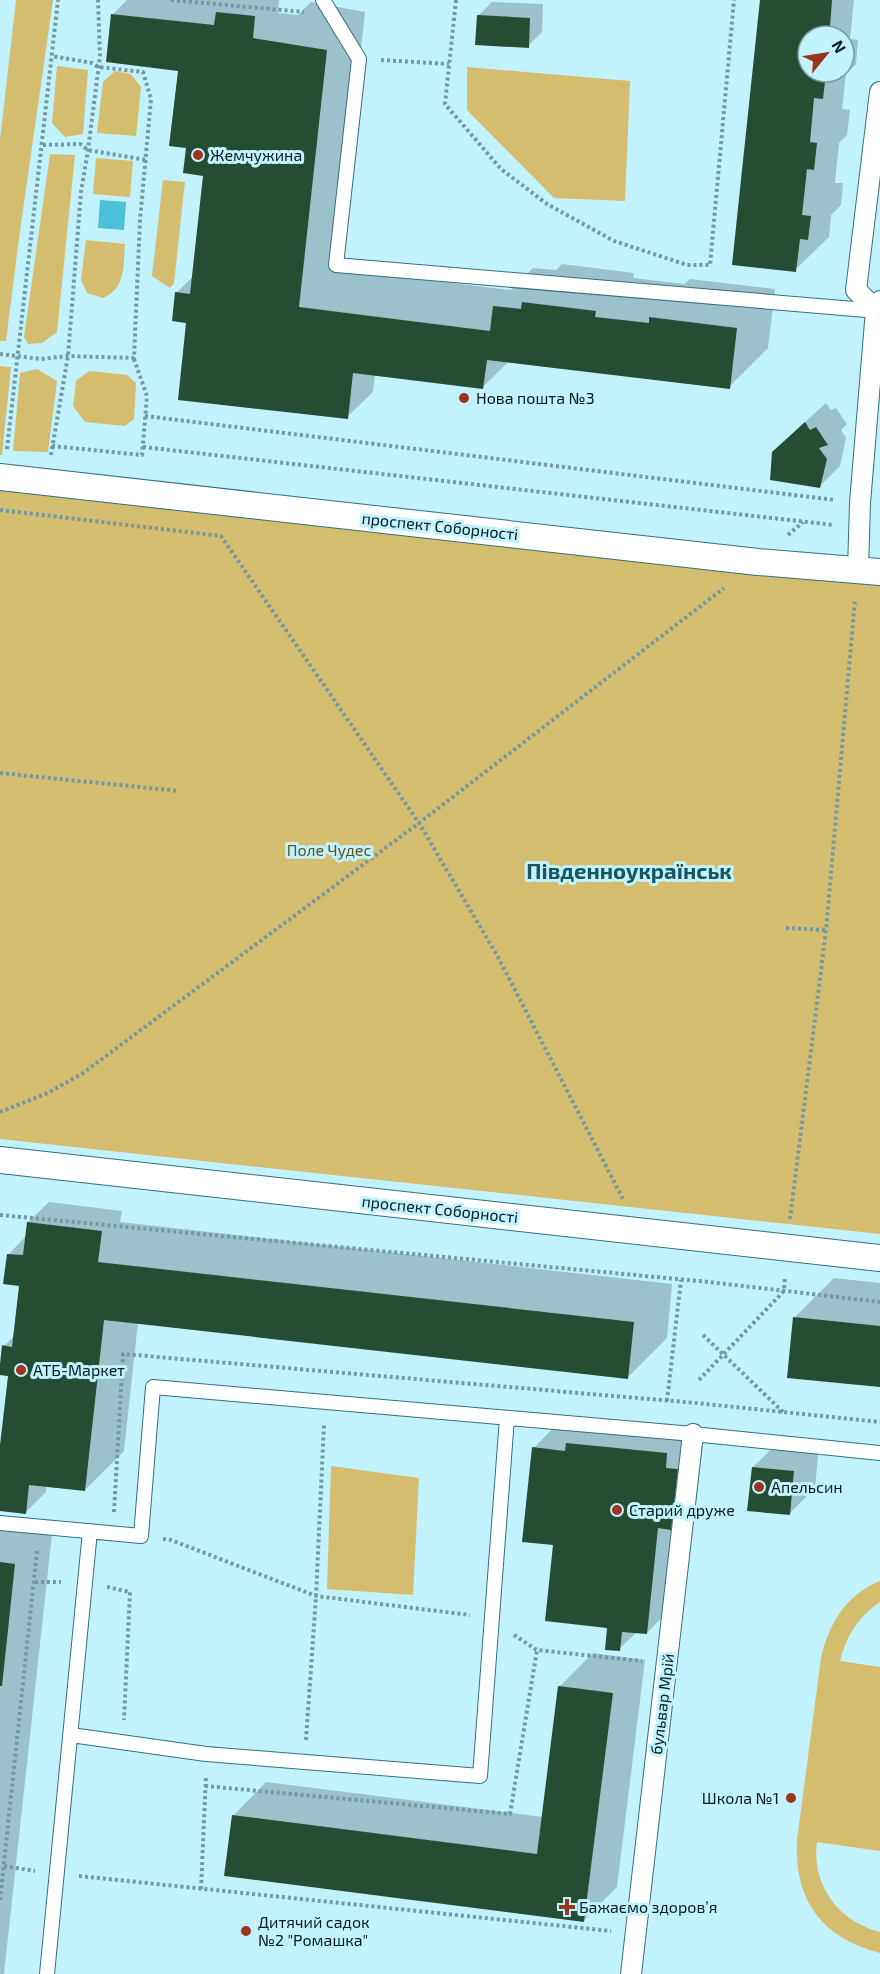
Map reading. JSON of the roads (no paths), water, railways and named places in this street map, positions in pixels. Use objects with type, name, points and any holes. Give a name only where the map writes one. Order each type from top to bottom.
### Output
[{"type":"street","points":[[869,571],[858,528],[879,308],[856,290],[880,92]]},
{"type":"street","name":"проспект Соборності","points":[[0,477],[758,562],[869,571]]},
{"type":"street","name":"проспект Соборності","points":[[0,1160],[880,1258]]},
{"type":"street","name":"бульвар Мрій","points":[[631,1974],[693,1434]]},
{"type":"lane","points":[[323,0],[358,59],[336,266],[879,308]]},
{"type":"lane","points":[[0,1523],[141,1536],[153,1387],[693,1434],[880,1453]]},
{"type":"lane","points":[[71,1735],[206,1754],[480,1776],[507,1418]]},
{"type":"lane","points":[[47,1974],[90,1531]]},
{"type":"water","points":[[100,200],[126,202],[124,230],[98,228]]},
{"type":"place","name":"Жемчужина","points":[[198,155]]},
{"type":"place","name":"Нова пошта №3","points":[[464,398]]},
{"type":"place","name":"АТБ-Маркет","points":[[21,1370]]},
{"type":"place","name":"Апельсин","points":[[759,1487]]},
{"type":"place","name":"Старий друже","points":[[617,1510]]},
{"type":"place","name":"Школа №1","points":[[791,1798]]},
{"type":"place","name":"Бажаємо здоровʼя","points":[[567,1907]]},
{"type":"place","name":"Дитячий садок №2 \"Ромашка\"","points":[[246,1931]]},
{"type":"district","name":"Південноукраїнськ","points":[[629,871]]},
{"type":"park label","name":"Поле Чудес","points":[[329,850]]}]
